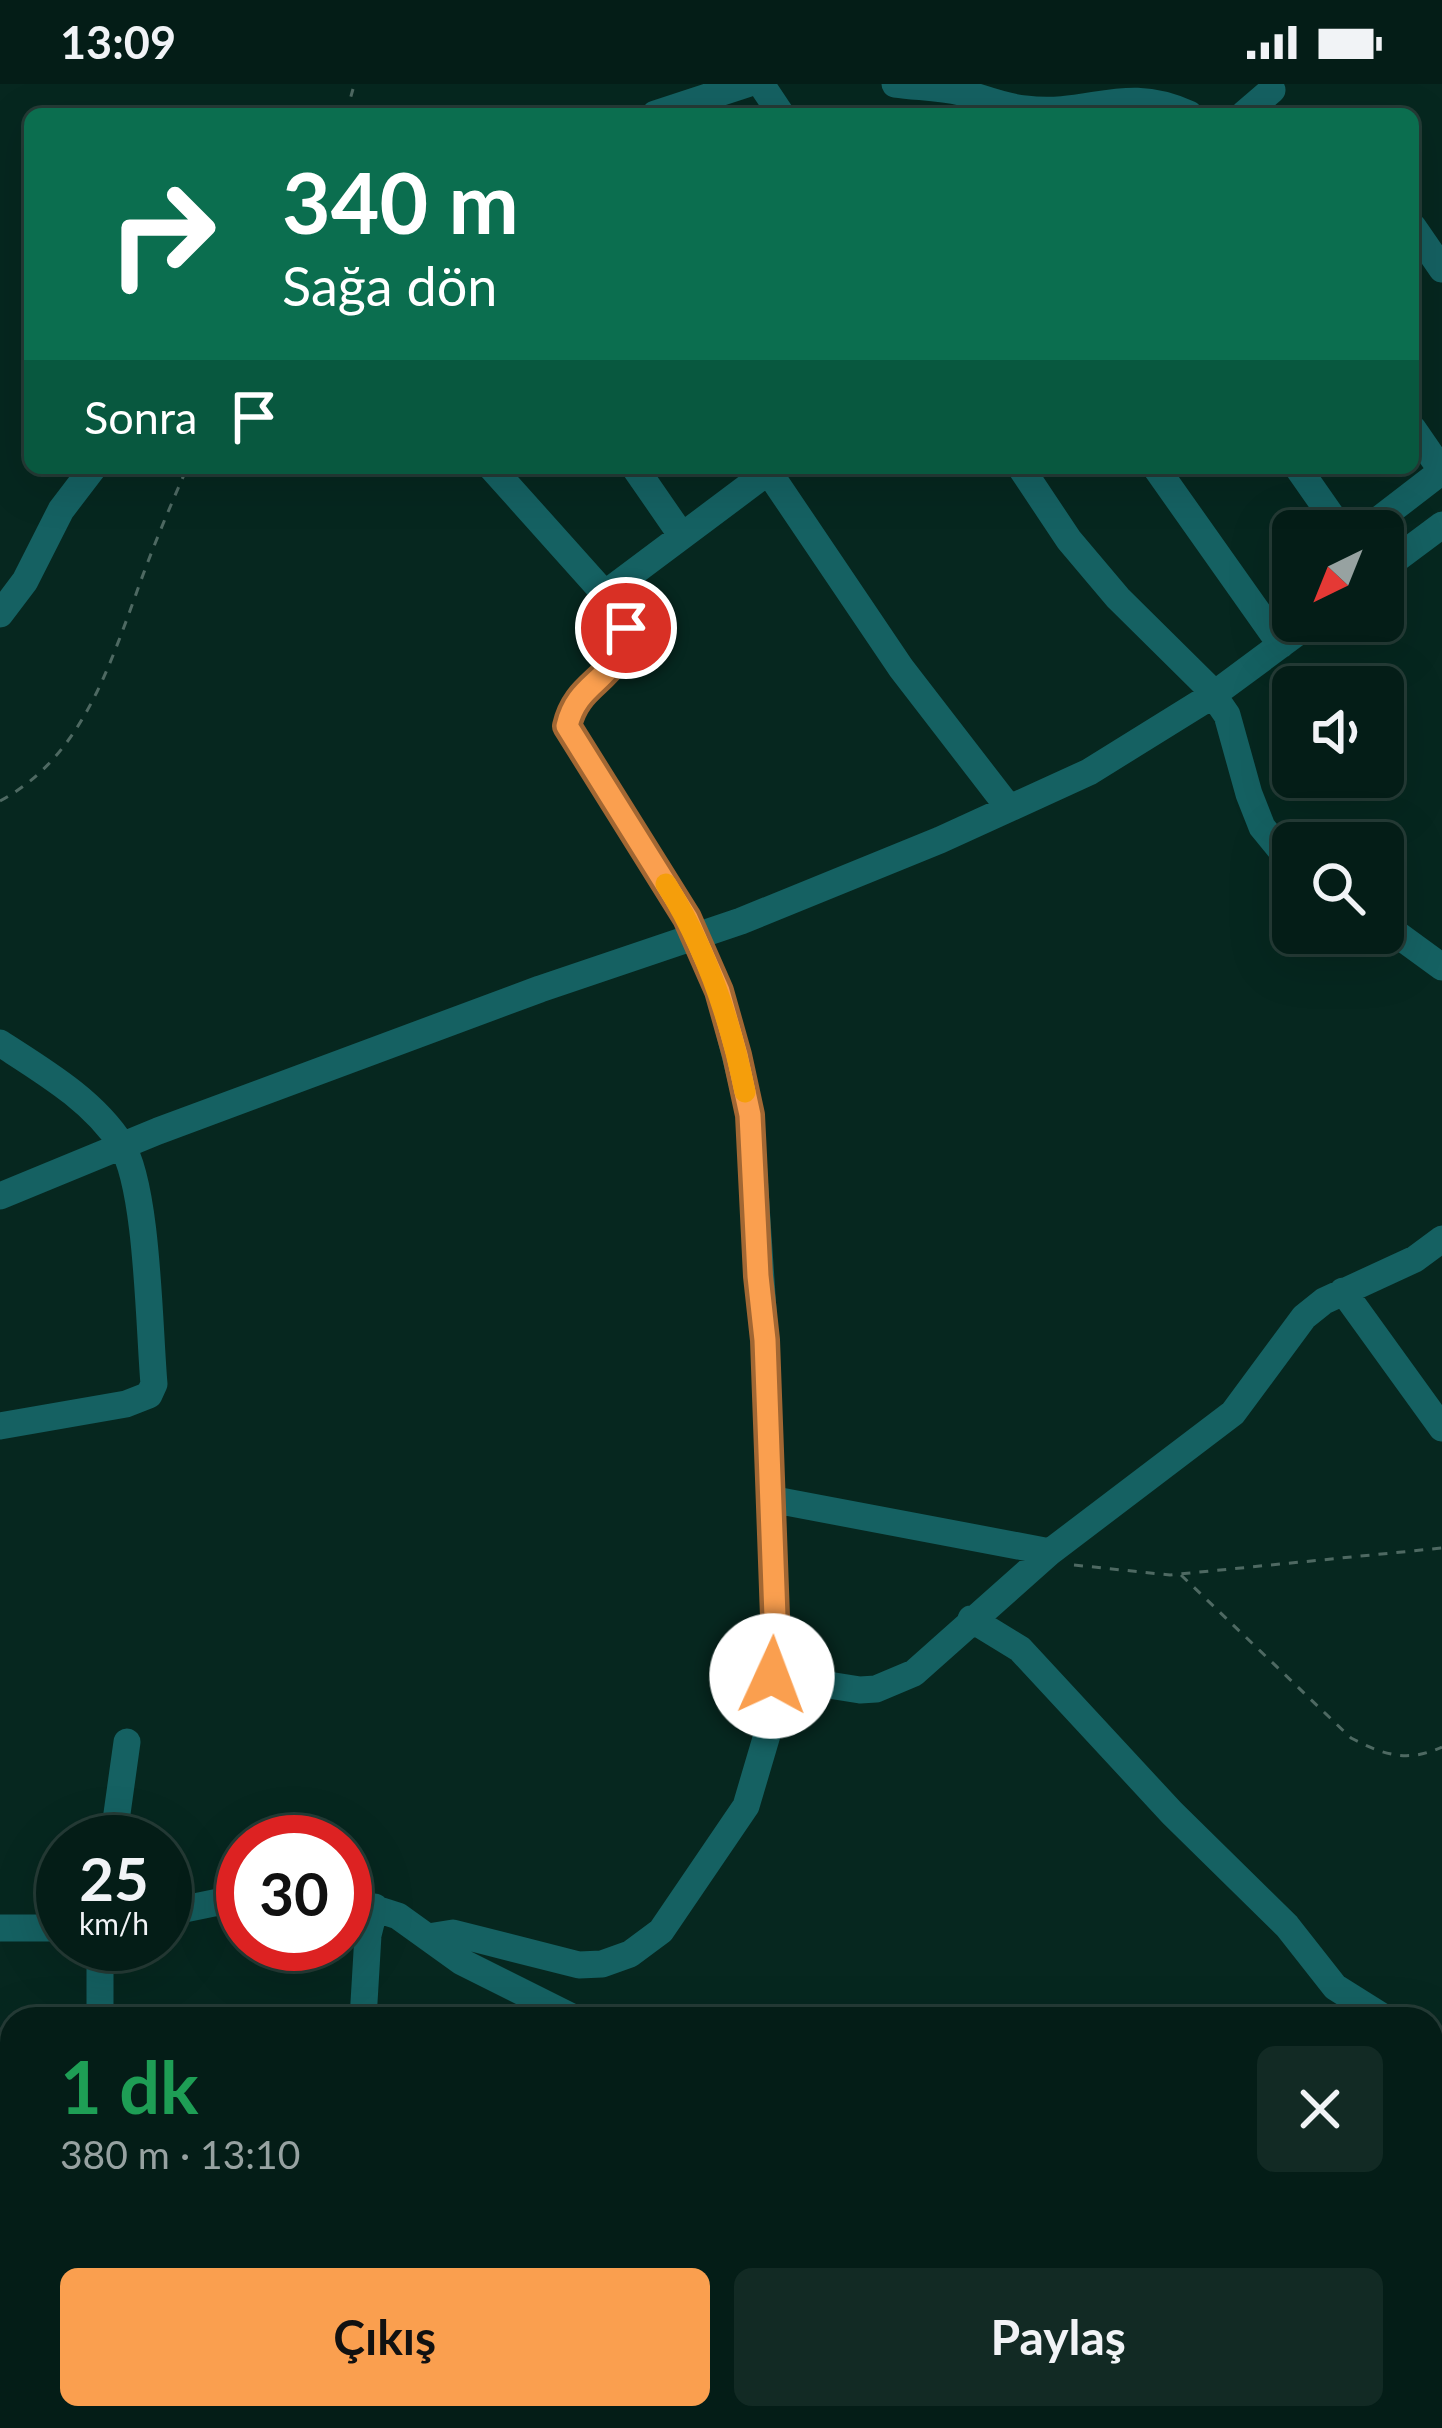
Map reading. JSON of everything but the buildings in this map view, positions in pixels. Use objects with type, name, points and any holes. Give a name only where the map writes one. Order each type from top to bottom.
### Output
[{"type":"street","points":[[673,108],[747,84]]},
{"type":"street","points":[[907,85],[960,92],[1021,108]]},
{"type":"street","points":[[1251,108],[1272,90]]},
{"type":"street","points":[[1074,108],[1095,100],[1161,97],[1179,108]]},
{"type":"street","points":[[1419,236],[1442,269]]},
{"type":"street","points":[[1391,510],[1442,471],[1419,437]]},
{"type":"street","points":[[0,614],[25,581],[61,509],[87,474]]},
{"type":"street","points":[[428,1937],[453,1933],[579,1965],[602,1964],[630,1954],[661,1931],[746,1806],[767,1735],[775,1617],[765,1340],[750,1115],[719,991],[694,935],[567,726],[572,703],[618,662],[626,628],[620,611],[497,474]]},
{"type":"street","points":[[639,474],[682,536]]},
{"type":"street","points":[[606,593],[763,474]]},
{"type":"street","points":[[772,474],[901,668],[1009,808]]},
{"type":"street","points":[[1025,474],[1069,540],[1118,598],[1214,695],[1227,715],[1249,794],[1272,840]]},
{"type":"street","points":[[1160,474],[1281,645]]},
{"type":"street","points":[[1302,474],[1327,510]]},
{"type":"street","points":[[1404,553],[1442,525]]},
{"type":"street","points":[[0,1196],[122,1146],[763,912],[1009,808],[1089,772],[1214,695],[1285,642]]},
{"type":"street","points":[[1404,940],[1442,968]]},
{"type":"street","points":[[0,1043],[62,1085],[95,1113],[122,1146],[136,1182],[154,1384],[149,1395],[126,1404],[0,1426]]},
{"type":"street","points":[[772,1676],[876,1689],[914,1673],[1042,1559],[1233,1413],[1304,1317],[1343,1291],[1414,1259],[1442,1239]]},
{"type":"street","points":[[1343,1291],[1442,1428]]},
{"type":"street","points":[[770,1499],[1042,1559]]},
{"type":"street","points":[[971,1618],[1020,1649],[1172,1813],[1286,1926],[1335,1987],[1366,2007]]},
{"type":"street","points":[[117,1815],[127,1742]]},
{"type":"street","points":[[372,1906],[398,1916],[462,1962],[552,2007]]},
{"type":"street","points":[[364,2007],[368,1936],[375,1907]]},
{"type":"street","points":[[0,1928],[36,1928]]},
{"type":"street","points":[[100,1971],[100,2007]]},
{"type":"path","points":[[348,108],[353,88]]},
{"type":"path","points":[[0,801],[30,784],[50,765],[97,697],[185,474]]},
{"type":"path","points":[[1042,1559],[1179,1574],[1442,1548]]},
{"type":"path","points":[[1179,1574],[1351,1738],[1384,1755],[1407,1758],[1442,1747]]},
{"type":"slow traffic","points":[[666,884],[687,918],[719,991],[745,1092]]},
{"type":"route","points":[[626,628],[618,662],[572,703],[567,726],[687,918],[719,991],[750,1115],[765,1340],[775,1617],[772,1676]]}]
